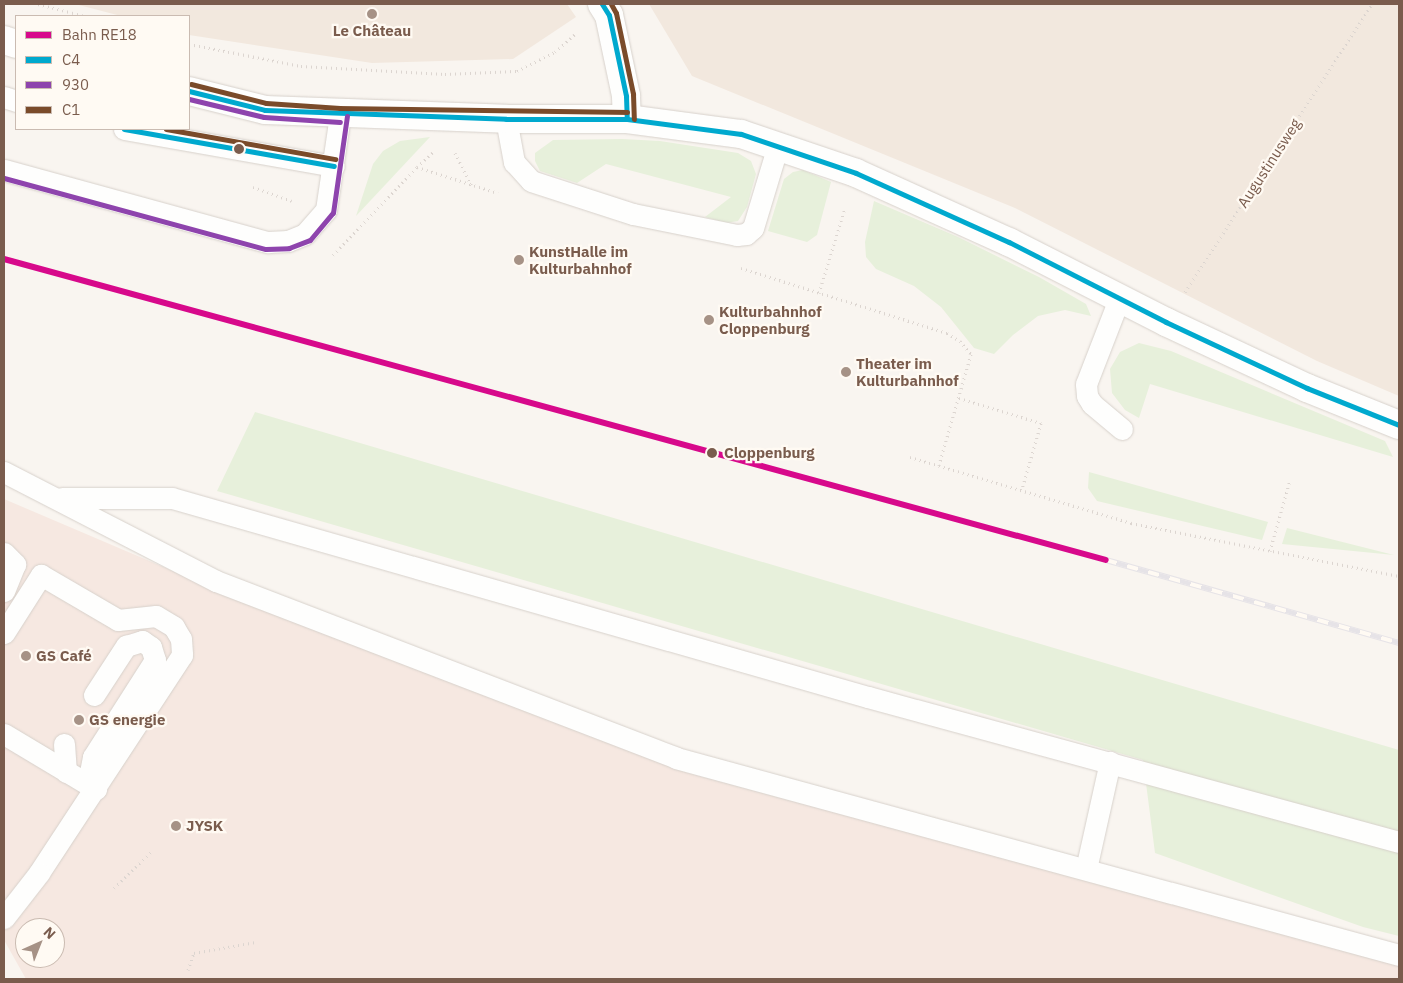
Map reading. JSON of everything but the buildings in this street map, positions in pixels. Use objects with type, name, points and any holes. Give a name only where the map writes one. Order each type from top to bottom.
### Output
[{"type":"street","points":[[605,9],[626,96],[627,119]]},
{"type":"street","points":[[190,92],[265,110],[340,115],[506,119],[627,119],[742,134],[778,145],[856,174],[1009,242],[1119,299],[1307,388],[1399,424]]},
{"type":"lane","points":[[4,170],[268,242],[288,241],[305,234],[318,223],[326,210],[340,115]]},
{"type":"lane","points":[[506,119],[514,162],[531,181],[633,214],[736,235],[746,234],[753,228],[778,145]]},
{"type":"lane","points":[[130,130],[334,166]]},
{"type":"lane","points":[[1119,299],[1086,384],[1087,396],[1092,404],[1122,429]]},
{"type":"lane","points":[[4,472],[60,498],[216,581],[676,758],[1399,955]]},
{"type":"lane","points":[[60,498],[172,498],[1399,842]]},
{"type":"lane","points":[[4,553],[15,564],[4,591]]},
{"type":"lane","points":[[4,634],[42,574],[118,620],[156,616],[174,627],[181,639],[182,655],[96,789],[39,873],[4,918]]},
{"type":"lane","points":[[94,695],[126,646],[142,641],[151,647],[155,660],[92,757],[90,773],[96,789]]},
{"type":"lane","points":[[4,734],[96,789]]},
{"type":"lane","points":[[64,744],[66,772]]},
{"type":"lane","points":[[1086,870],[1110,762]]},
{"type":"path","points":[[38,4],[81,15]]},
{"type":"path","name":"Augustinusweg","points":[[1166,322],[1372,4]]},
{"type":"path","points":[[190,44],[301,66],[445,74],[517,71],[555,52],[605,9]]},
{"type":"path","points":[[452,145],[470,185]]},
{"type":"path","points":[[324,259],[332,256],[370,219],[417,167],[500,194]]},
{"type":"path","points":[[819,293],[856,174]]},
{"type":"path","points":[[733,266],[947,333],[960,341],[971,354],[960,398],[939,466]]},
{"type":"path","points":[[960,398],[1041,423],[1022,489]]},
{"type":"path","points":[[910,457],[1131,523],[1399,576]]},
{"type":"path","points":[[1270,551],[1290,480]]},
{"type":"path","points":[[114,888],[151,852]]},
{"type":"path","points":[[188,970],[194,953],[256,942]]},
{"type":"shaded area","points":[[75,4],[567,4],[576,17],[513,59],[372,63],[190,35],[190,15],[117,15]]},
{"type":"shaded area","points":[[649,4],[1399,4],[1399,396],[1317,361],[1015,208],[692,76]]},
{"type":"shaded area","points":[[4,499],[201,583],[688,773],[1399,964],[1399,979],[26,979],[20,968],[65,968],[65,918],[15,918],[15,960],[4,940]]},
{"type":"green space","points":[[430,137],[356,216],[373,164],[383,151],[400,141]]},
{"type":"green space","points":[[622,139],[660,141],[738,153],[751,161],[756,174],[747,207],[738,221],[726,223],[705,217],[731,197],[606,164],[577,183],[540,171],[535,161],[535,153],[553,140]]},
{"type":"green space","points":[[803,170],[831,182],[817,235],[807,242],[768,231],[784,179],[793,172]]},
{"type":"green space","points":[[874,201],[958,237],[1039,277],[1086,304],[1091,316],[1065,310],[1038,316],[1013,335],[994,354],[974,348],[941,307],[914,286],[876,269],[866,257],[865,242]]},
{"type":"green space","points":[[1139,343],[1171,351],[1385,441],[1393,457],[1150,384],[1139,418],[1125,410],[1112,393],[1110,369],[1120,352]]},
{"type":"green space","points":[[255,412],[1399,750],[1399,936],[1363,927],[1155,853],[1143,760],[217,491]]},
{"type":"green space","points":[[1089,472],[1268,522],[1262,540],[1097,501],[1088,488]]},
{"type":"green space","points":[[1287,528],[1394,555],[1282,544]]},
{"type":"railway","points":[[1106,560],[1399,643]]},
{"type":"rail line","name":"RE18","points":[[4,259],[1106,560]]},
{"type":"transit line","name":"C4","points":[[602,4],[609,15],[626,96],[627,119]]},
{"type":"transit line","name":"C1","points":[[611,4],[616,13],[633,94],[634,119]]},
{"type":"transit line","name":"C1","points":[[191,84],[266,103],[340,108],[627,112]]},
{"type":"transit line","name":"C4","points":[[190,91],[265,110],[506,119],[627,119],[741,134],[856,173],[1009,242],[1166,322],[1307,388],[1399,425]]},
{"type":"transit line","name":"930","points":[[190,99],[264,117],[340,122]]},
{"type":"transit line","name":"930","points":[[4,178],[266,249],[289,248],[310,240],[333,213],[347,116]]},
{"type":"transit line","name":"C4","points":[[130,130],[334,166]]},
{"type":"transit line","name":"C1","points":[[172,130],[335,159]]},
{"type":"place","name":"Le Château","points":[[372,14]]},
{"type":"place","name":"KunstHalle im Kulturbahnhof","points":[[519,260]]},
{"type":"place","name":"Kulturbahnhof Cloppenburg","points":[[709,320]]},
{"type":"place","name":"Theater im Kulturbahnhof","points":[[846,372]]},
{"type":"place","name":"Cloppenburg","points":[[712,453]]},
{"type":"place","name":"GS Café","points":[[26,656]]},
{"type":"place","name":"GS energie","points":[[79,720]]},
{"type":"place","name":"JYSK","points":[[176,826]]}]
